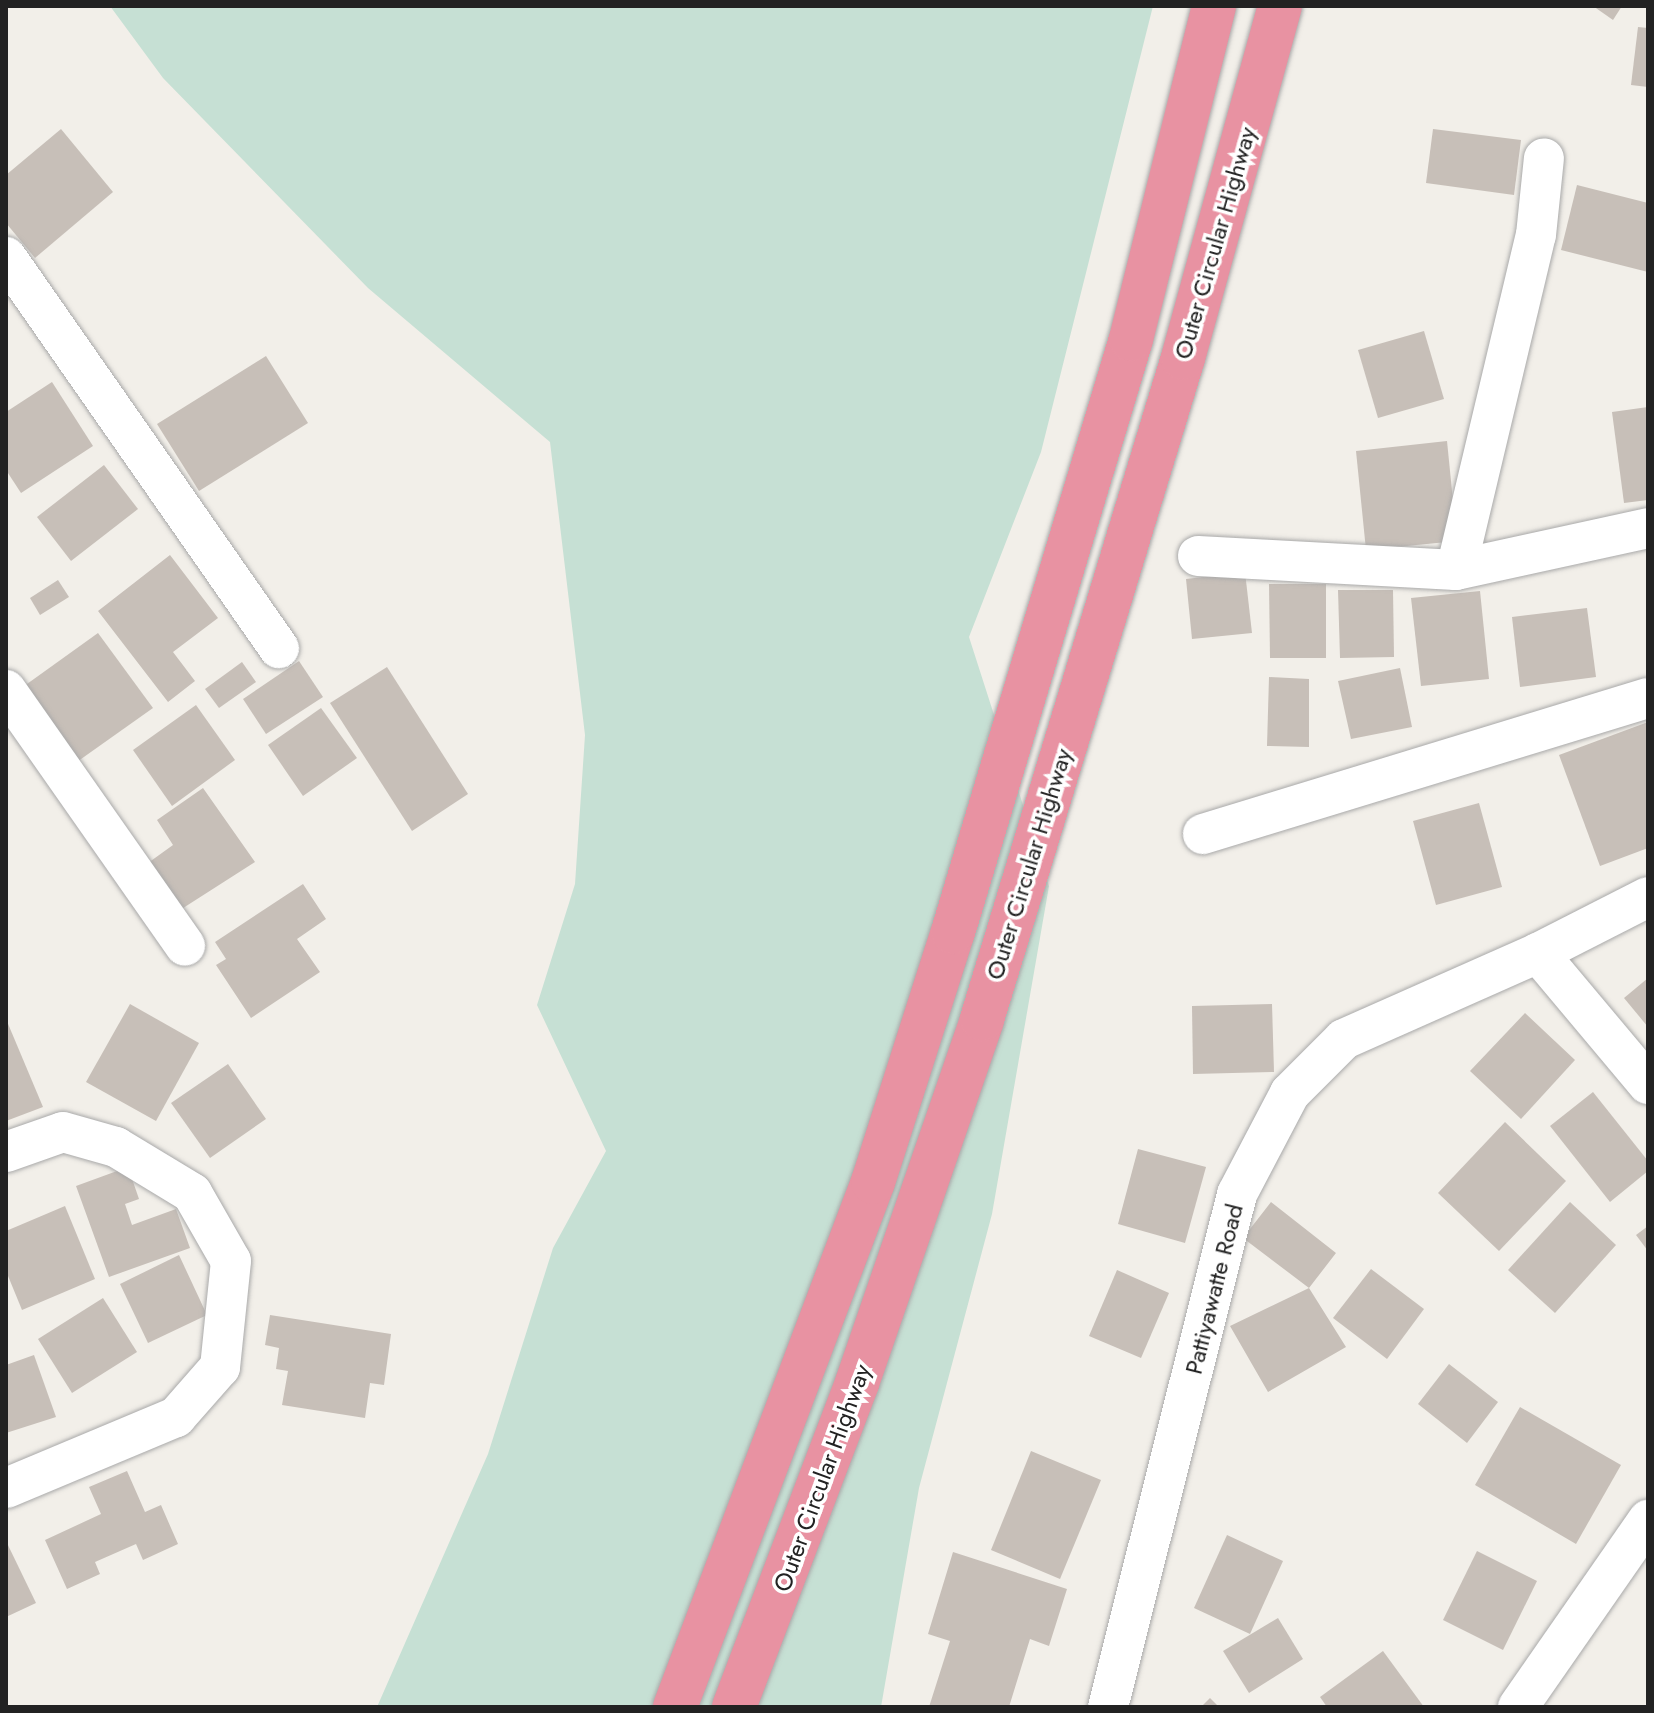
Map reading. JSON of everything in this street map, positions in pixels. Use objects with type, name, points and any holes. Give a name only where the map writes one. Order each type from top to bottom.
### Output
[{"type":"highway","points":[[1131,339],[1183,6]]},
{"type":"highway","points":[[675,1707],[737,1554],[873,1182],[953,932],[1131,339],[1214,6]]},
{"type":"highway","name":"Outer Circular Highway","points":[[734,1707],[920,1208],[1183,358],[1280,6]]},
{"type":"street","points":[[1456,570],[1536,235],[1544,158]]},
{"type":"street","points":[[6,257],[279,648]]},
{"type":"street","points":[[1198,556],[1456,570],[1648,528]]},
{"type":"street","points":[[6,690],[185,946]]},
{"type":"street","points":[[1203,834],[1648,698]]},
{"type":"street","name":"Pattiyawatte Road","points":[[1108,1707],[1237,1194],[1290,1093],[1344,1039],[1538,953],[1648,897]]},
{"type":"street","points":[[1538,953],[1648,1084]]},
{"type":"street","points":[[6,1152],[63,1132],[116,1147],[192,1193],[231,1261],[220,1367],[176,1417],[6,1488]]},
{"type":"street","points":[[1518,1707],[1648,1520]]},
{"type":"green space","points":[[110,6],[1153,6],[1041,452],[969,637],[1049,886],[992,1214],[919,1488],[881,1707],[377,1707],[488,1454],[553,1248],[606,1151],[537,1005],[575,884],[585,735],[550,442],[368,288],[163,78]]},
{"type":"building","points":[[1593,6],[1622,6],[1613,20]]},
{"type":"building","points":[[1638,27],[1648,28],[1648,87],[1631,85]]},
{"type":"building","points":[[61,129],[113,192],[35,258],[6,223],[6,175]]},
{"type":"building","points":[[1433,129],[1521,140],[1514,195],[1426,183]]},
{"type":"building","points":[[1577,185],[1648,203],[1648,272],[1561,250]]},
{"type":"building","points":[[1424,331],[1444,399],[1378,418],[1358,350]]},
{"type":"building","points":[[266,356],[308,423],[199,491],[157,424]]},
{"type":"building","points":[[52,382],[93,446],[21,493],[6,470],[6,412]]},
{"type":"building","points":[[1648,407],[1648,500],[1624,503],[1612,412]]},
{"type":"building","points":[[1447,441],[1457,541],[1366,550],[1356,451]]},
{"type":"building","points":[[104,465],[138,509],[71,561],[37,517]]},
{"type":"building","points":[[170,555],[218,618],[173,652],[195,681],[168,702],[98,611]]},
{"type":"building","points":[[1245,572],[1252,633],[1192,639],[1186,579]]},
{"type":"building","points":[[58,580],[69,597],[40,615],[30,598]]},
{"type":"building","points":[[1269,584],[1326,584],[1326,658],[1270,658]]},
{"type":"building","points":[[1338,590],[1393,590],[1394,657],[1340,658]]},
{"type":"building","points":[[1480,591],[1489,679],[1421,686],[1411,598]]},
{"type":"building","points":[[1587,608],[1596,677],[1520,687],[1512,617]]},
{"type":"building","points":[[98,633],[153,708],[74,764],[20,689]]},
{"type":"building","points":[[299,661],[323,697],[266,734],[243,699]]},
{"type":"building","points":[[242,662],[256,682],[219,708],[205,689]]},
{"type":"building","points":[[387,667],[468,794],[412,831],[330,703]]},
{"type":"building","points":[[1400,668],[1412,727],[1351,739],[1338,681]]},
{"type":"building","points":[[1269,677],[1309,679],[1309,747],[1267,746]]},
{"type":"building","points":[[196,705],[235,760],[172,806],[133,750]]},
{"type":"building","points":[[321,708],[357,758],[303,796],[268,745]]},
{"type":"building","points":[[1648,722],[1648,848],[1600,866],[1559,755]]},
{"type":"building","points":[[203,788],[255,862],[180,910],[148,863],[173,845],[157,820]]},
{"type":"building","points":[[1479,803],[1502,887],[1436,905],[1413,821]]},
{"type":"building","points":[[303,884],[326,919],[297,939],[320,972],[251,1018],[216,965],[226,959],[215,942]]},
{"type":"building","points":[[1648,978],[1648,1027],[1624,998]]},
{"type":"building","points":[[130,1004],[199,1043],[156,1121],[86,1082]]},
{"type":"building","points":[[1272,1004],[1274,1072],[1193,1074],[1192,1006]]},
{"type":"building","points":[[1525,1013],[1575,1060],[1521,1119],[1470,1071]]},
{"type":"building","points":[[6,1019],[43,1107],[6,1121]]},
{"type":"building","points":[[228,1064],[266,1119],[210,1158],[171,1103]]},
{"type":"building","points":[[1593,1092],[1648,1161],[1648,1171],[1610,1202],[1550,1126]]},
{"type":"building","points":[[1505,1122],[1566,1181],[1499,1251],[1438,1193]]},
{"type":"building","points":[[1138,1149],[1206,1167],[1185,1243],[1118,1224]]},
{"type":"building","points":[[128,1167],[139,1199],[125,1204],[132,1225],[176,1209],[190,1248],[109,1277],[76,1186]]},
{"type":"building","points":[[1271,1202],[1336,1253],[1309,1288],[1243,1238]]},
{"type":"building","points":[[1570,1202],[1616,1245],[1555,1313],[1508,1270]]},
{"type":"building","points":[[65,1206],[95,1279],[22,1310],[6,1271],[6,1231]]},
{"type":"building","points":[[1648,1226],[1648,1251],[1636,1235]]},
{"type":"building","points":[[179,1255],[207,1315],[148,1343],[120,1284]]},
{"type":"building","points":[[1371,1269],[1424,1309],[1387,1359],[1333,1318]]},
{"type":"building","points":[[1117,1270],[1169,1293],[1141,1358],[1089,1336]]},
{"type":"building","points":[[1309,1288],[1346,1347],[1268,1392],[1230,1326]]},
{"type":"building","points":[[103,1298],[137,1352],[72,1393],[38,1339]]},
{"type":"building","points":[[270,1315],[391,1334],[384,1385],[370,1383],[365,1418],[282,1405],[288,1371],[276,1369],[279,1348],[265,1345]]},
{"type":"building","points":[[34,1355],[56,1417],[6,1433],[6,1365]]},
{"type":"building","points":[[1449,1364],[1498,1402],[1467,1443],[1418,1404]]},
{"type":"building","points":[[1520,1407],[1621,1465],[1576,1544],[1475,1485]]},
{"type":"building","points":[[1031,1451],[1101,1480],[1060,1579],[991,1550]]},
{"type":"building","points":[[127,1471],[145,1512],[161,1505],[178,1544],[143,1560],[136,1544],[95,1562],[100,1574],[67,1589],[45,1540],[101,1514],[89,1487]]},
{"type":"building","points":[[1227,1535],[1283,1561],[1250,1634],[1194,1608]]},
{"type":"building","points":[[6,1541],[36,1603],[6,1617]]},
{"type":"building","points":[[1477,1551],[1537,1581],[1503,1650],[1443,1620]]},
{"type":"building","points":[[953,1552],[1067,1589],[1049,1646],[1030,1639],[1009,1707],[929,1707],[950,1641],[928,1634]]},
{"type":"building","points":[[1278,1618],[1303,1659],[1249,1693],[1223,1651]]},
{"type":"building","points":[[1383,1651],[1424,1707],[1327,1707],[1320,1697]]},
{"type":"building","points":[[1210,1698],[1219,1707],[1201,1707]]}]
